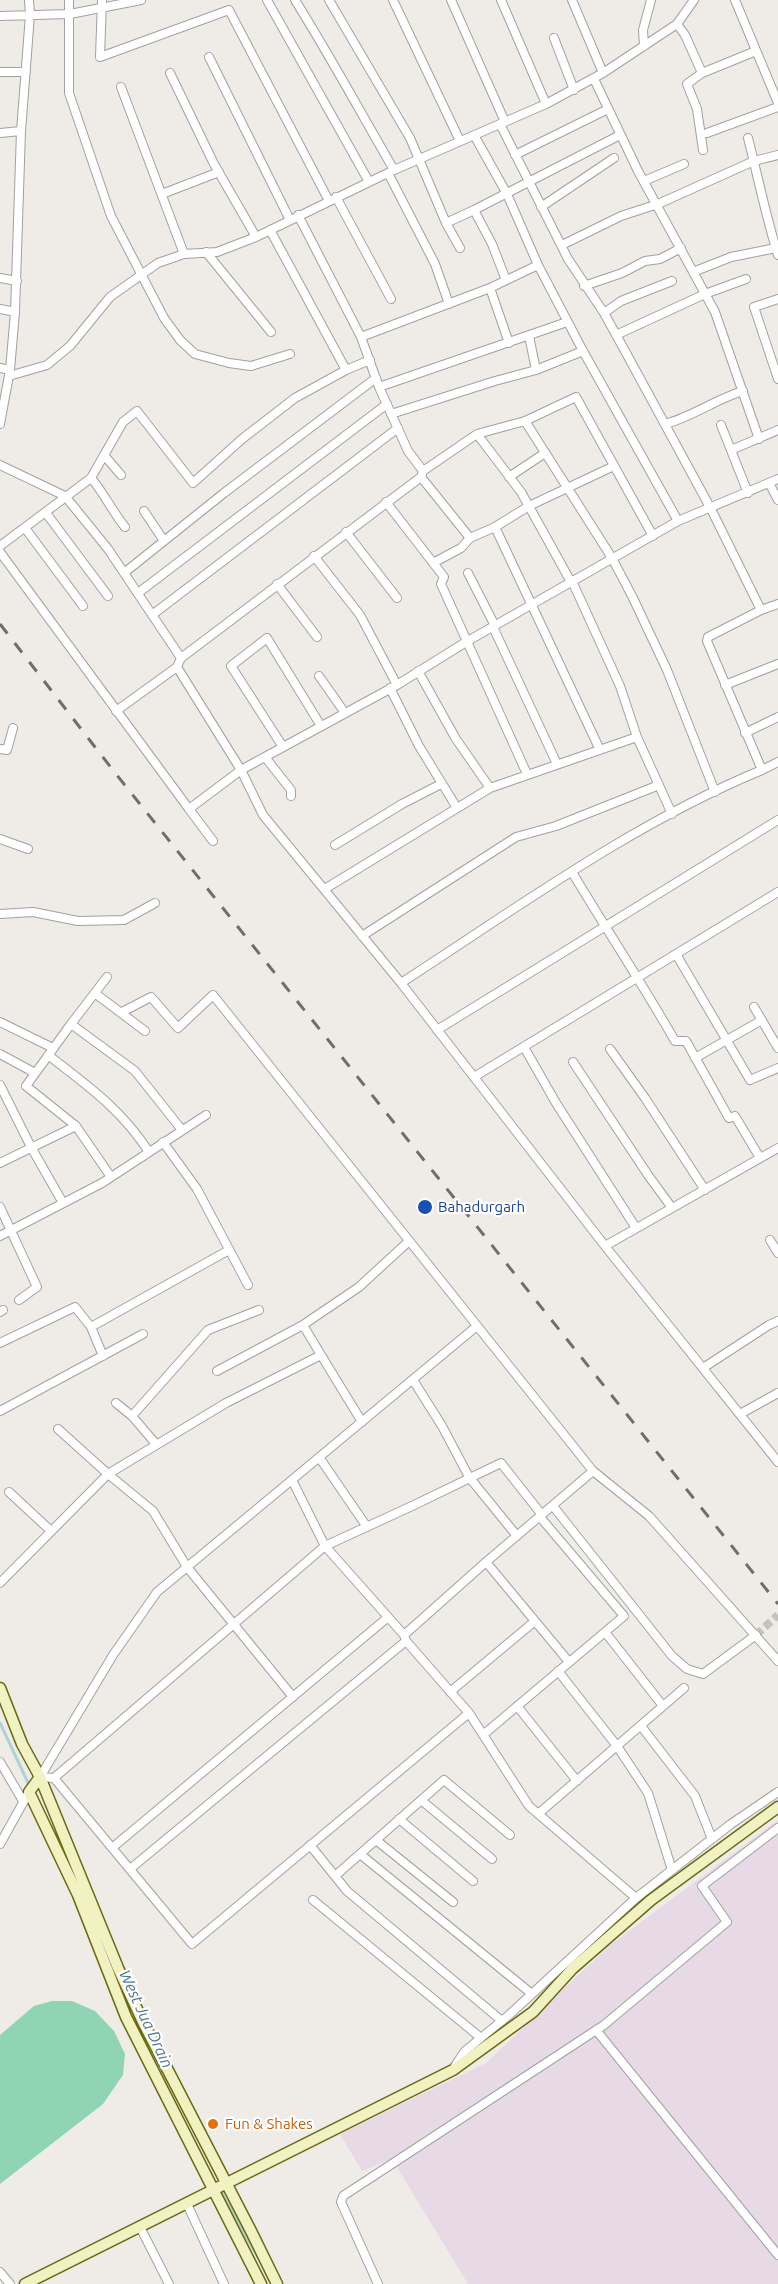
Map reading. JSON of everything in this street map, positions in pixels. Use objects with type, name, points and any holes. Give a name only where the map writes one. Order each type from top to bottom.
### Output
[{"type":"main road","points":[[0,1688],[22,1744],[40,1777],[128,1990],[276,2284]]},
{"type":"main road","points":[[40,1777],[26,1797],[78,1895],[126,2017],[261,2284]]},
{"type":"main road","points":[[31,2283],[453,2070],[533,2012],[573,1968],[651,1900],[775,1809]]},
{"type":"street","points":[[0,424],[9,373],[15,312],[21,131],[30,15],[29,0]]},
{"type":"street","points":[[69,0],[69,93],[111,216],[164,318],[180,340],[195,354],[251,366],[290,354]]},
{"type":"street","points":[[0,16],[70,14],[102,4],[140,0]]},
{"type":"street","points":[[267,0],[369,182]]},
{"type":"street","points":[[295,0],[336,66],[391,172],[435,264],[449,303]]},
{"type":"street","points":[[329,0],[410,138],[459,248]]},
{"type":"street","points":[[393,0],[460,141]]},
{"type":"street","points":[[451,0],[528,182],[584,286],[604,313],[711,509],[761,610]]},
{"type":"street","points":[[501,0],[546,104]]},
{"type":"street","points":[[572,0],[603,73]]},
{"type":"street","points":[[644,46],[643,30],[651,0]]},
{"type":"street","points":[[0,368],[9,373],[47,365],[70,346],[110,297],[158,263],[184,254],[217,252],[256,237],[332,199],[574,90],[677,24],[694,0]]},
{"type":"street","points":[[707,133],[778,105],[735,0]]},
{"type":"street","points":[[102,4],[100,57],[229,10],[332,199],[391,299]]},
{"type":"street","points":[[677,24],[685,35],[702,73]]},
{"type":"street","points":[[554,39],[574,90]]},
{"type":"street","points":[[703,150],[697,109],[687,84],[702,73],[756,51]]},
{"type":"street","points":[[209,57],[290,220]]},
{"type":"street","points":[[0,72],[26,72]]},
{"type":"street","points":[[170,73],[219,172],[256,237]]},
{"type":"street","points":[[594,79],[620,135],[715,312],[759,439]]},
{"type":"street","points":[[121,87],[184,254]]},
{"type":"street","points":[[515,155],[608,109]]},
{"type":"street","points":[[0,133],[21,131]]},
{"type":"street","points":[[474,135],[507,194],[538,265],[582,351],[678,521]]},
{"type":"street","points":[[446,223],[620,135]]},
{"type":"street","points":[[693,272],[731,257],[777,251],[767,222],[748,138]]},
{"type":"street","points":[[562,245],[621,216],[658,204],[754,161],[778,155]]},
{"type":"street","points":[[541,207],[614,158]]},
{"type":"street","points":[[644,181],[684,164]]},
{"type":"street","points":[[162,194],[219,172]]},
{"type":"street","points":[[474,210],[492,244],[506,280]]},
{"type":"street","points":[[298,215],[361,337],[378,383],[408,451],[422,474],[470,538]]},
{"type":"street","points":[[270,230],[346,370]]},
{"type":"street","points":[[584,286],[622,273],[645,261],[660,259],[681,248]]},
{"type":"street","points":[[206,252],[271,332]]},
{"type":"street","points":[[361,337],[490,288],[538,265]]},
{"type":"street","points":[[0,278],[17,281]]},
{"type":"street","points":[[616,335],[705,294],[746,279]]},
{"type":"street","points":[[604,313],[621,301],[672,281]]},
{"type":"street","points":[[490,288],[509,343]]},
{"type":"street","points":[[778,299],[754,307],[778,379]]},
{"type":"street","points":[[0,309],[15,312]]},
{"type":"street","points":[[124,573],[378,383],[509,343],[567,322]]},
{"type":"street","points":[[529,336],[536,370]]},
{"type":"street","points":[[392,414],[536,370],[582,351]]},
{"type":"street","points":[[0,546],[91,478],[123,423],[137,411],[193,483],[242,439],[296,398],[346,370],[370,360]]},
{"type":"street","points":[[664,424],[726,396],[743,391]]},
{"type":"street","points":[[116,711],[177,668],[181,658],[477,434],[525,422],[576,397],[653,536]]},
{"type":"street","points":[[138,593],[387,404]]},
{"type":"street","points":[[525,422],[612,558],[667,670],[715,792]]},
{"type":"street","points":[[721,424],[748,493]]},
{"type":"street","points":[[152,615],[398,428]]},
{"type":"street","points":[[731,450],[778,430]]},
{"type":"street","points":[[477,434],[529,507],[571,581],[620,686],[637,737],[672,814]]},
{"type":"street","points":[[509,477],[545,453]]},
{"type":"street","points":[[104,455],[121,475]]},
{"type":"street","points":[[0,465],[65,496],[108,549],[181,658]]},
{"type":"street","points":[[433,563],[461,548],[470,538],[614,466]]},
{"type":"street","points":[[91,478],[110,509],[125,527]]},
{"type":"street","points":[[189,809],[241,770],[393,687],[466,642],[678,521],[778,479]]},
{"type":"street","points":[[769,483],[778,500]]},
{"type":"street","points":[[386,502],[444,578],[441,584],[527,774]]},
{"type":"street","points":[[144,511],[164,541]]},
{"type":"street","points":[[46,513],[108,597]]},
{"type":"street","points":[[495,527],[600,750]]},
{"type":"street","points":[[25,528],[83,606]]},
{"type":"street","points":[[346,532],[397,598]]},
{"type":"street","points":[[0,552],[213,841]]},
{"type":"street","points":[[314,556],[360,615],[441,784],[457,808]]},
{"type":"street","points":[[468,573],[557,764]]},
{"type":"street","points":[[277,584],[316,636]]},
{"type":"street","points":[[762,771],[725,685],[708,637],[761,610],[778,604]]},
{"type":"street","points":[[283,747],[231,666],[267,638],[321,726]]},
{"type":"street","points":[[725,685],[778,664]]},
{"type":"street","points":[[177,668],[241,770],[263,815],[401,983],[604,1246],[777,1458]]},
{"type":"street","points":[[418,671],[456,739],[490,788]]},
{"type":"street","points":[[319,676],[345,713]]},
{"type":"street","points":[[745,732],[778,717]]},
{"type":"street","points":[[0,749],[7,750],[13,728]]},
{"type":"street","points":[[328,887],[490,788],[637,737]]},
{"type":"street","points":[[265,757],[291,790],[291,796]]},
{"type":"street","points":[[401,983],[572,872],[672,814],[778,762]]},
{"type":"street","points":[[335,845],[402,804],[441,784]]},
{"type":"street","points":[[362,936],[516,837],[556,826],[659,785]]},
{"type":"street","points":[[437,1030],[778,820]]},
{"type":"street","points":[[0,839],[28,849]]},
{"type":"street","points":[[572,872],[639,977],[675,1041],[686,1041],[729,1119],[735,1116],[760,1158]]},
{"type":"street","points":[[474,1077],[778,892]]},
{"type":"street","points":[[0,914],[33,912],[78,921],[124,920],[155,903]]},
{"type":"street","points":[[676,954],[750,1080],[778,1068]]},
{"type":"street","points":[[107,977],[26,1086],[76,1126],[111,1177]]},
{"type":"street","points":[[96,994],[145,1031]]},
{"type":"street","points":[[122,1012],[151,997],[178,1028],[213,995],[593,1472],[649,1516],[778,1661]]},
{"type":"street","points":[[754,1007],[778,1048]]},
{"type":"street","points":[[695,1058],[762,1020]]},
{"type":"street","points":[[0,1022],[51,1051],[116,1109],[136,1132],[149,1152]]},
{"type":"street","points":[[71,1024],[135,1071],[182,1130]]},
{"type":"street","points":[[524,1047],[556,1103],[636,1228]]},
{"type":"street","points":[[610,1049],[705,1190]]},
{"type":"street","points":[[0,1054],[35,1073]]},
{"type":"street","points":[[573,1062],[672,1208]]},
{"type":"street","points":[[0,1084],[31,1147],[63,1203]]},
{"type":"street","points":[[0,1236],[111,1177],[206,1114]]},
{"type":"street","points":[[0,1163],[76,1126]]},
{"type":"street","points":[[164,1142],[197,1189],[248,1285]]},
{"type":"street","points":[[604,1246],[778,1148]]},
{"type":"street","points":[[0,1207],[37,1287],[18,1300]]},
{"type":"street","points":[[770,1240],[778,1253]]},
{"type":"street","points":[[217,1371],[303,1325],[359,1287],[409,1241]]},
{"type":"street","points":[[91,1327],[229,1250]]},
{"type":"street","points":[[0,1343],[75,1307],[91,1327],[103,1356]]},
{"type":"street","points":[[132,1416],[208,1330],[259,1310]]},
{"type":"street","points":[[703,1368],[778,1321]]},
{"type":"street","points":[[303,1325],[362,1422]]},
{"type":"street","points":[[477,1326],[157,1592],[113,1655],[40,1777],[54,1778],[325,1546],[501,1463],[541,1516],[624,1616],[483,1735]]},
{"type":"street","points":[[0,1411],[143,1334]]},
{"type":"street","points":[[0,1583],[108,1474],[226,1403],[321,1355]]},
{"type":"street","points":[[413,1380],[442,1426],[469,1477],[517,1536]]},
{"type":"street","points":[[740,1414],[778,1393]]},
{"type":"street","points":[[116,1403],[132,1416],[156,1444]]},
{"type":"street","points":[[58,1428],[153,1511],[187,1567],[293,1697]]},
{"type":"street","points":[[319,1457],[367,1527]]},
{"type":"street","points":[[130,1869],[405,1638],[486,1562],[593,1472]]},
{"type":"street","points":[[292,1480],[325,1546],[469,1713],[529,1806],[636,1898]]},
{"type":"street","points":[[9,1492],[51,1531]]},
{"type":"street","points":[[552,1506],[672,1656],[687,1669],[703,1674],[756,1635]]},
{"type":"street","points":[[486,1562],[569,1662]]},
{"type":"street","points":[[112,1848],[387,1618]]},
{"type":"street","points":[[450,1692],[535,1621]]},
{"type":"street","points":[[605,1632],[663,1706]]},
{"type":"street","points":[[558,1671],[617,1746],[648,1793],[672,1870]]},
{"type":"street","points":[[538,1814],[684,1688]]},
{"type":"street","points":[[517,1706],[577,1780]]},
{"type":"street","points":[[54,1778],[192,1944],[469,1713]]},
{"type":"street","points":[[641,1726],[695,1796],[712,1839]]},
{"type":"street","points":[[0,1762],[26,1797],[0,1844]]},
{"type":"street","points":[[335,1876],[444,1780],[510,1835]]},
{"type":"street","points":[[453,2070],[465,2051],[532,1995],[636,1898],[712,1839],[778,1792]]},
{"type":"street","points":[[421,1800],[492,1859]]},
{"type":"street","points":[[399,1819],[473,1881]]},
{"type":"street","points":[[378,2284],[341,2202],[343,2196],[596,2030],[728,1922],[702,1887],[778,1828]]},
{"type":"street","points":[[376,1840],[453,1902]]},
{"type":"street","points":[[310,1845],[347,1891],[502,2021]]},
{"type":"street","points":[[360,1854],[532,1995]]},
{"type":"street","points":[[313,1900],[481,2038]]},
{"type":"street","points":[[596,2030],[778,2255]]},
{"type":"street","points":[[187,2204],[224,2284]]},
{"type":"street","points":[[140,2227],[169,2284]]},
{"type":"street","points":[[0,2272],[10,2284]]},
{"type":"shaded area","points":[[778,1820],[778,2284],[468,2284],[392,2159],[362,2171],[340,2134],[486,2063],[609,1946]]},
{"type":"green space","points":[[52,2001],[72,2001],[95,2011],[114,2031],[125,2054],[123,2075],[103,2104],[0,2184],[0,2035],[34,2006]]},
{"type":"waterway","name":"West Jua Drain","points":[[0,1723],[30,1787]]},
{"type":"waterway","name":"West Jua Drain","points":[[54,1832],[61,1848]]},
{"type":"waterway","name":"West Jua Drain","points":[[219,2188],[260,2261]]},
{"type":"tunnel","points":[[756,1635],[778,1615]]},
{"type":"railway","points":[[0,624],[112,769],[778,1604]]},
{"type":"place","name":"Bahadurgarh","points":[[425,1207]]},
{"type":"place","name":"Fun & Shakes","points":[[213,2124]]}]
